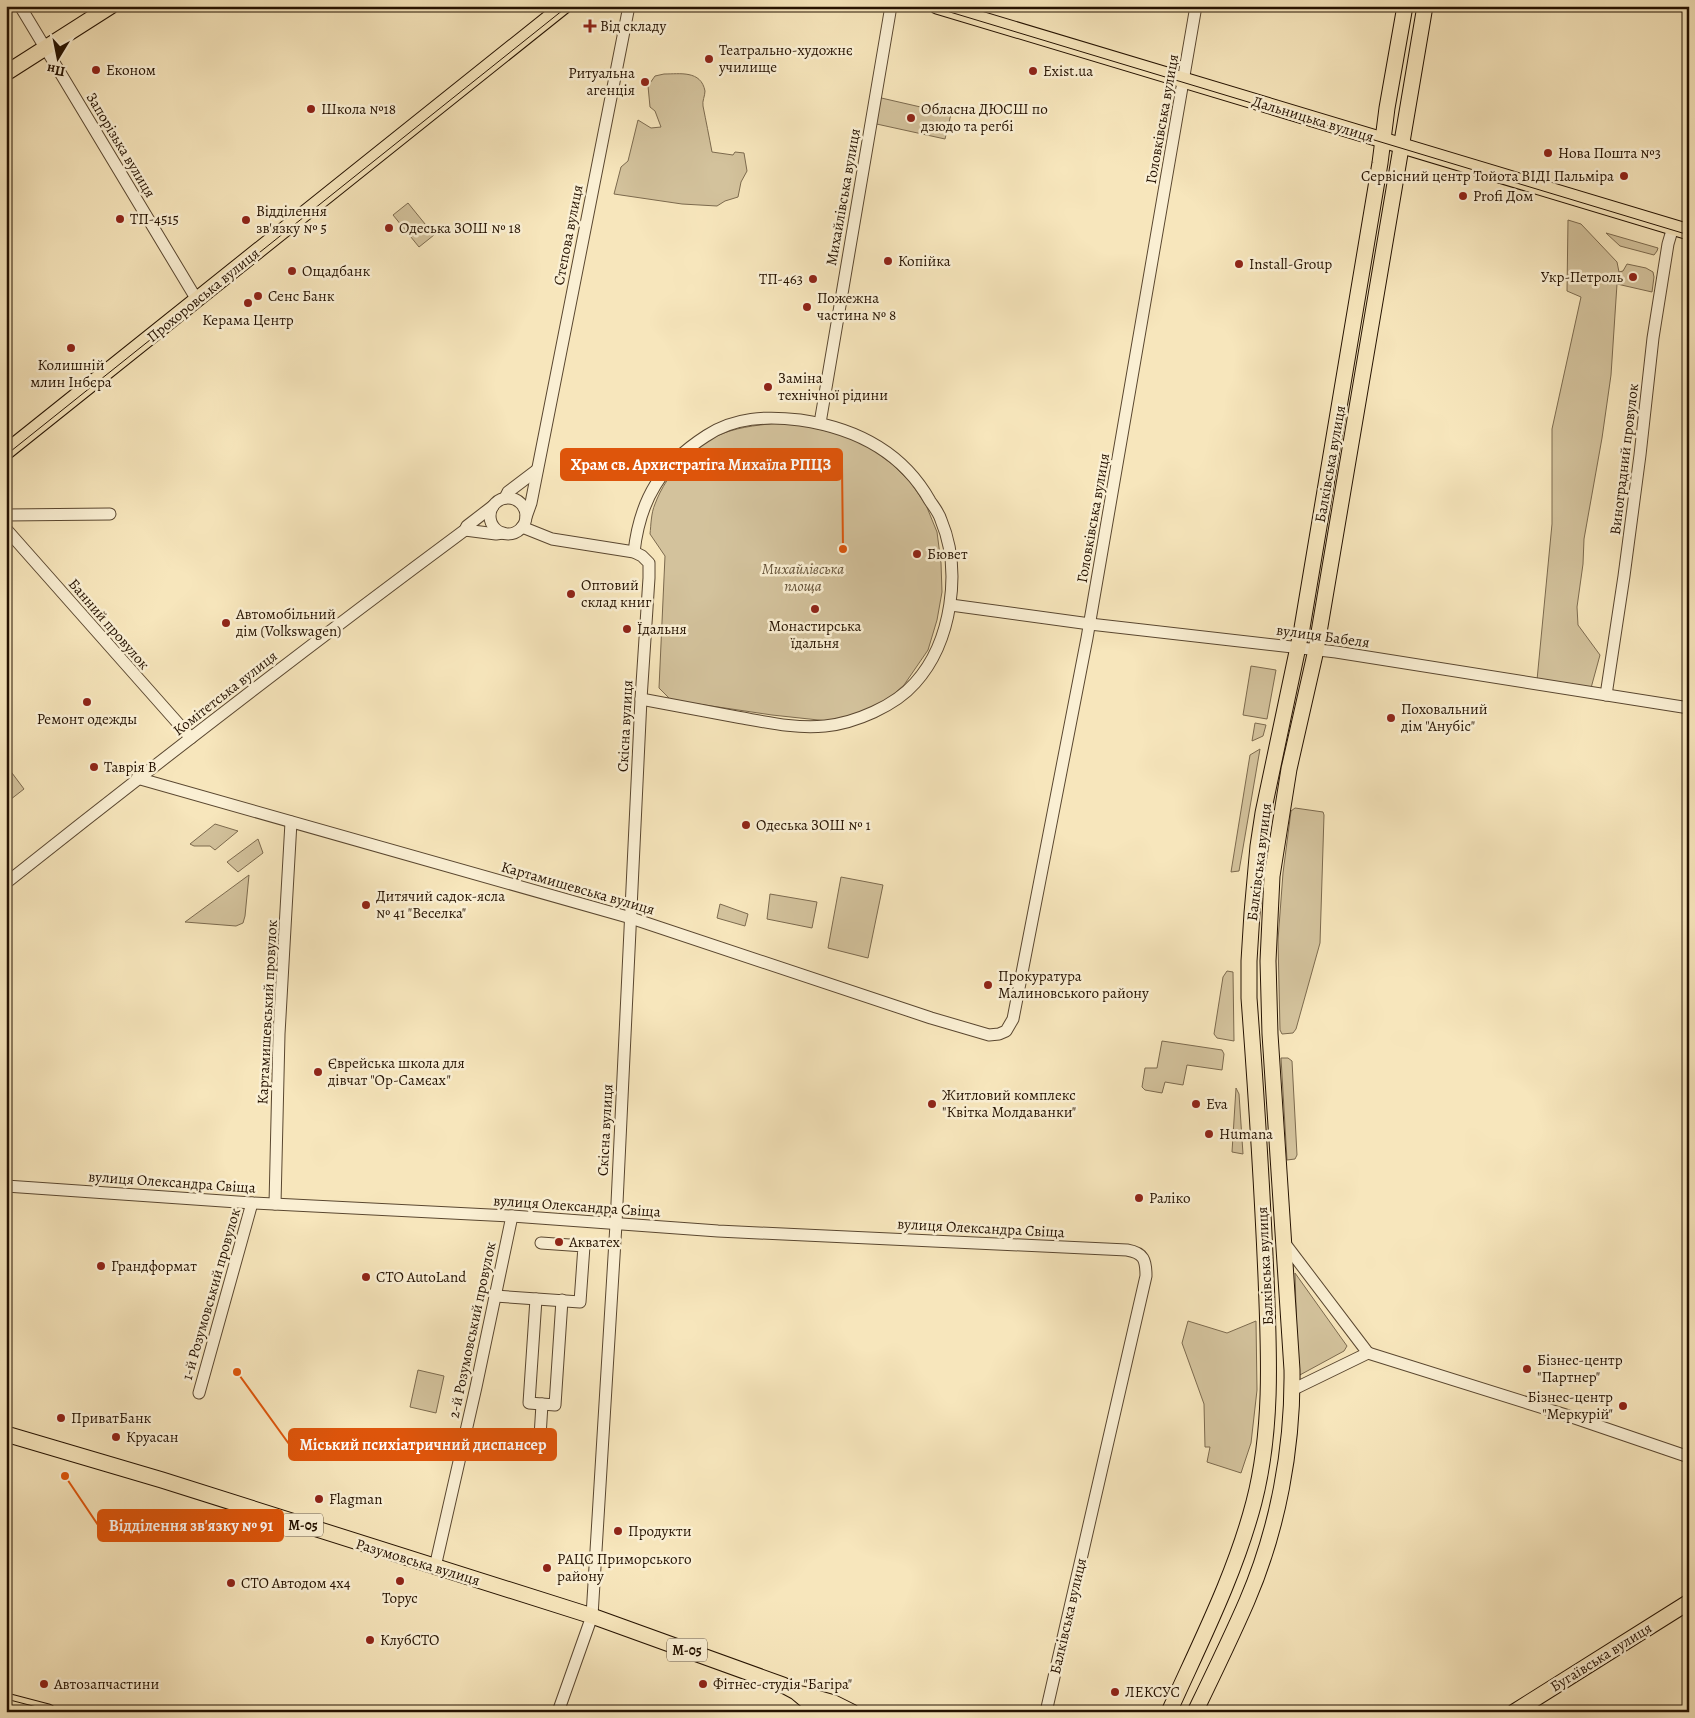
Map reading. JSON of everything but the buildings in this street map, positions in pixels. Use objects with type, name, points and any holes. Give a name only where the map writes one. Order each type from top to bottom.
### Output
[{"type":"main road","points":[[6,72],[111,6]]},
{"type":"main road","name":"Прохоровська вулиця","points":[[6,452],[564,6]]},
{"type":"main road","name":"Дальницька вулиця","points":[[937,6],[1689,232]]},
{"type":"main road","name":"Балківська вулиця","points":[[1168,1712],[1226,1586],[1254,1501],[1262,1460],[1268,1416],[1269,1369],[1265,1248],[1249,998],[1249,960],[1254,877],[1263,812],[1299,648],[1405,6]]},
{"type":"main road","name":"Балківська вулиця","points":[[1195,1712],[1248,1600],[1263,1558],[1286,1464],[1292,1390],[1270,1034],[1268,961],[1272,876],[1280,815],[1316,650],[1425,6]]},
{"type":"main road","name":"Разумовська вулиця","points":[[6,1434],[162,1480],[592,1616],[758,1675],[796,1692],[820,1712]]},
{"type":"main road","name":"Бугаївська вулиця","points":[[1514,1712],[1689,1602]]},
{"type":"main road","points":[[796,1692],[834,1703],[852,1712]]},
{"type":"main road","points":[[8,1705],[48,1712]]},
{"type":"street","name":"Запорізька вулиця","points":[[20,6],[197,300]]},
{"type":"street","name":"Степова вулиця","points":[[524,522],[529,510],[629,6]]},
{"type":"street","name":"Михайлівська вулиця","points":[[820,423],[891,6]]},
{"type":"street","name":"Головківська вулиця","points":[[1006,1032],[1013,1019],[1090,624],[1196,6]]},
{"type":"street","name":"Виноградний провулок","points":[[1606,695],[1637,483],[1653,338],[1668,244],[1673,227]]},
{"type":"street","points":[[524,522],[552,539],[634,552],[641,513],[650,494],[673,462],[689,446],[712,432],[734,422],[782,418],[820,423],[863,437],[886,451],[912,473],[926,493],[942,520],[952,561],[951,605],[932,660],[915,684],[891,703],[858,719],[825,726],[787,726],[641,699]]},
{"type":"street","points":[[505,498],[508,492],[537,470]]},
{"type":"street","points":[[465,530],[496,534],[514,532],[524,522],[526,512],[521,503],[512,498],[505,498],[493,506],[491,519],[495,528],[503,532]]},
{"type":"street","name":"Комітетська вулиця","points":[[6,883],[137,778],[350,615],[465,530],[493,506]]},
{"type":"street","points":[[6,515],[110,514]]},
{"type":"street","name":"Банний провулок","points":[[6,529],[190,738]]},
{"type":"street","name":"Cкісна вулиця","points":[[558,1712],[592,1616],[616,1224],[641,699],[648,594],[648,563],[642,556],[634,552]]},
{"type":"street","name":"вулиця Бабеля","points":[[951,605],[1090,624],[1316,650],[1689,708]]},
{"type":"street","name":"Картамишевська вулиця","points":[[137,778],[630,918],[989,1035],[1006,1032]]},
{"type":"street","name":"Картамишевський провулок","points":[[274,1204],[279,1034],[291,822]]},
{"type":"street","name":"вулиця Олександра Свіща","points":[[6,1186],[252,1203],[512,1216],[728,1232],[1127,1250],[1136,1252],[1143,1258]]},
{"type":"street","name":"1-й Розумовський провулок","points":[[199,1394],[252,1203]]},
{"type":"street","name":"2-й Розумовський провулок","points":[[435,1567],[512,1216]]},
{"type":"street","points":[[1282,1241],[1368,1353],[1569,1416],[1689,1457]]},
{"type":"street","points":[[495,1296],[580,1302],[584,1246],[541,1243]]},
{"type":"street","name":"Балківська вулиця","points":[[1046,1712],[1146,1276],[1146,1266],[1143,1258]]},
{"type":"street","points":[[536,1299],[528,1403],[542,1404],[555,1404],[562,1300]]},
{"type":"street","points":[[1292,1390],[1368,1353]]},
{"type":"street","points":[[463,1443],[539,1453],[542,1404]]},
{"type":"green space","points":[[664,74],[694,76],[703,84],[705,91],[703,106],[712,152],[733,155],[735,152],[744,153],[747,171],[741,182],[738,197],[717,206],[682,204],[614,194],[621,167],[628,161],[638,120],[651,128],[661,127],[655,111],[650,107],[648,86],[655,76]]},
{"type":"green space","name":"Обласна ДЮСШ по дзюдо та регбі","points":[[877,97],[951,114],[945,139],[872,123]]},
{"type":"green space","points":[[408,203],[434,235],[419,247],[393,215]]},
{"type":"green space","points":[[1568,220],[1581,224],[1617,262],[1619,272],[1623,271],[1627,264],[1646,268],[1653,272],[1654,277],[1652,292],[1617,284],[1611,375],[1584,539],[1583,564],[1577,607],[1578,625],[1600,655],[1591,688],[1537,680],[1552,524],[1552,429],[1581,297],[1567,291]]},
{"type":"green space","points":[[1606,233],[1658,248],[1654,255],[1620,246]]},
{"type":"green space","name":"Михайлівська площа","points":[[791,422],[850,437],[872,449],[892,464],[911,483],[926,505],[937,532],[942,592],[937,620],[928,650],[904,685],[878,708],[837,722],[772,715],[671,700],[659,688],[665,556],[650,534],[651,519],[660,492],[684,459],[706,442],[730,431],[745,427]]},
{"type":"green space","points":[[1251,666],[1276,670],[1267,719],[1243,715]]},
{"type":"green space","points":[[1255,723],[1266,725],[1263,736],[1252,741]]},
{"type":"green space","points":[[1260,749],[1239,871],[1231,872],[1250,755]]},
{"type":"green space","points":[[6,765],[24,789],[6,803]]},
{"type":"green space","points":[[1295,808],[1323,812],[1324,815],[1320,943],[1296,1029],[1293,1033],[1282,1034],[1280,1030],[1278,940],[1283,873],[1291,811]]},
{"type":"green space","points":[[215,824],[238,831],[215,850],[210,846],[194,846],[190,844]]},
{"type":"green space","points":[[258,839],[263,853],[238,872],[227,862]]},
{"type":"green space","points":[[249,875],[243,923],[236,926],[185,922]]},
{"type":"green space","points":[[841,877],[883,885],[868,958],[828,948]]},
{"type":"green space","points":[[770,894],[817,902],[812,928],[767,919]]},
{"type":"green space","points":[[720,904],[748,914],[745,926],[717,918]]},
{"type":"green space","points":[[1227,971],[1233,972],[1234,1041],[1217,1038],[1214,1034],[1223,977]]},
{"type":"green space","points":[[1162,1041],[1222,1050],[1224,1054],[1222,1070],[1187,1065],[1183,1085],[1165,1082],[1162,1093],[1145,1090],[1142,1087],[1145,1068],[1157,1068]]},
{"type":"green space","points":[[1281,1058],[1288,1058],[1292,1061],[1297,1155],[1295,1159],[1287,1160]]},
{"type":"green space","points":[[1236,1088],[1239,1094],[1243,1154],[1232,1152]]},
{"type":"green space","points":[[1295,1273],[1347,1346],[1344,1351],[1298,1376]]},
{"type":"green space","points":[[1188,1321],[1227,1333],[1256,1321],[1257,1390],[1251,1443],[1241,1473],[1207,1462],[1210,1447],[1205,1447],[1204,1404],[1182,1343]]},
{"type":"green space","points":[[418,1370],[444,1376],[436,1413],[410,1407]]},
{"type":"tram line","points":[[6,455],[568,6]]},
{"type":"tram line","points":[[930,6],[1689,235]]},
{"type":"tram line","points":[[6,1699],[56,1712]]},
{"type":"place","name":"Від складу","points":[[590,26]]},
{"type":"place","name":"Театрально-художнє училище","points":[[709,59]]},
{"type":"place","name":"Економ","points":[[96,70]]},
{"type":"place","name":"Exist.ua","points":[[1033,71]]},
{"type":"place","name":"Ритуальна агенція","points":[[645,82]]},
{"type":"place","name":"Школа №18","points":[[311,109]]},
{"type":"place","name":"Обласна ДЮСШ по дзюдо та регбі","points":[[911,118]]},
{"type":"place","name":"Нова Пошта №3","points":[[1548,153]]},
{"type":"place","name":"Сервісний центр Тойота ВІДІ Пальміра","points":[[1624,176]]},
{"type":"place","name":"Profi Дом","points":[[1463,196]]},
{"type":"place","name":"ТП-4515","points":[[120,219]]},
{"type":"place","name":"Відділення зв'язку № 5","points":[[246,220]]},
{"type":"place","name":"Одеська ЗОШ № 18","points":[[389,228]]},
{"type":"place","name":"Копійка","points":[[888,261]]},
{"type":"place","name":"Install-Group","points":[[1239,264]]},
{"type":"place","name":"Ощадбанк","points":[[292,271]]},
{"type":"place","name":"Укр-Петроль","points":[[1633,277]]},
{"type":"place","name":"ТП-463","points":[[813,279]]},
{"type":"place","name":"Сенс Банк","points":[[258,296]]},
{"type":"place","name":"Керама Центр","points":[[248,303]]},
{"type":"place","name":"Пожежна частина № 8","points":[[807,307]]},
{"type":"place","name":"Колишній млин Інбєра","points":[[71,348]]},
{"type":"place","name":"Заміна технічної рідини","points":[[768,387]]},
{"type":"place","name":"Храм св. Архистратіга Михаїла РПЦЗ","points":[[843,549]]},
{"type":"place","name":"Бювет","points":[[917,554]]},
{"type":"place","name":"Оптовий склад книг","points":[[571,594]]},
{"type":"place","name":"Монастирська їдальня","points":[[815,609]]},
{"type":"place","name":"Автомобільний дім (Volkswagen)","points":[[226,623]]},
{"type":"place","name":"Їдальня","points":[[627,629]]},
{"type":"place","name":"Ремонт одежды","points":[[87,702]]},
{"type":"place","name":"Поховальний дім \"Анубіс\"","points":[[1391,718]]},
{"type":"place","name":"Таврія В","points":[[94,767]]},
{"type":"place","name":"Одеська ЗОШ № 1","points":[[746,825]]},
{"type":"place","name":"Дитячий садок-ясла № 41 \"Веселка\"","points":[[366,905]]},
{"type":"place","name":"Прокуратура Малиновського району","points":[[988,985]]},
{"type":"place","name":"Єврейська школа для дівчат \"Ор-Самєах\"","points":[[318,1072]]},
{"type":"place","name":"Житловий комплекс \"Квітка Молдаванки\"","points":[[932,1104]]},
{"type":"place","name":"Eva","points":[[1196,1104]]},
{"type":"place","name":"Humana","points":[[1209,1134]]},
{"type":"place","name":"Раліко","points":[[1139,1198]]},
{"type":"place","name":"Акватех","points":[[559,1242]]},
{"type":"place","name":"Грандформат","points":[[101,1266]]},
{"type":"place","name":"СТО AutoLand","points":[[366,1277]]},
{"type":"place","name":"Бізнес-центр \"Партнер\"","points":[[1527,1369]]},
{"type":"place","name":"Міський психіатричний диспансер","points":[[237,1372]]},
{"type":"place","name":"Бізнес-центр \"Меркурій\"","points":[[1623,1406]]},
{"type":"place","name":"ПриватБанк","points":[[61,1418]]},
{"type":"place","name":"Круасан","points":[[116,1437]]},
{"type":"place","name":"Відділення зв'язку № 91","points":[[65,1476]]},
{"type":"place","name":"Flagman","points":[[319,1499]]},
{"type":"place","name":"Продукти","points":[[618,1531]]},
{"type":"place","name":"РАЦС Приморського району","points":[[547,1568]]},
{"type":"place","name":"Торус","points":[[400,1581]]},
{"type":"place","name":"СТО Автодом 4х4","points":[[231,1583]]},
{"type":"place","name":"КлубСТО","points":[[370,1640]]},
{"type":"place","name":"Автозапчастини","points":[[44,1684]]},
{"type":"place","name":"Фітнес-студія \"Багіра\"","points":[[703,1684]]},
{"type":"place","name":"ЛЕКСУС","points":[[1115,1692]]}]
